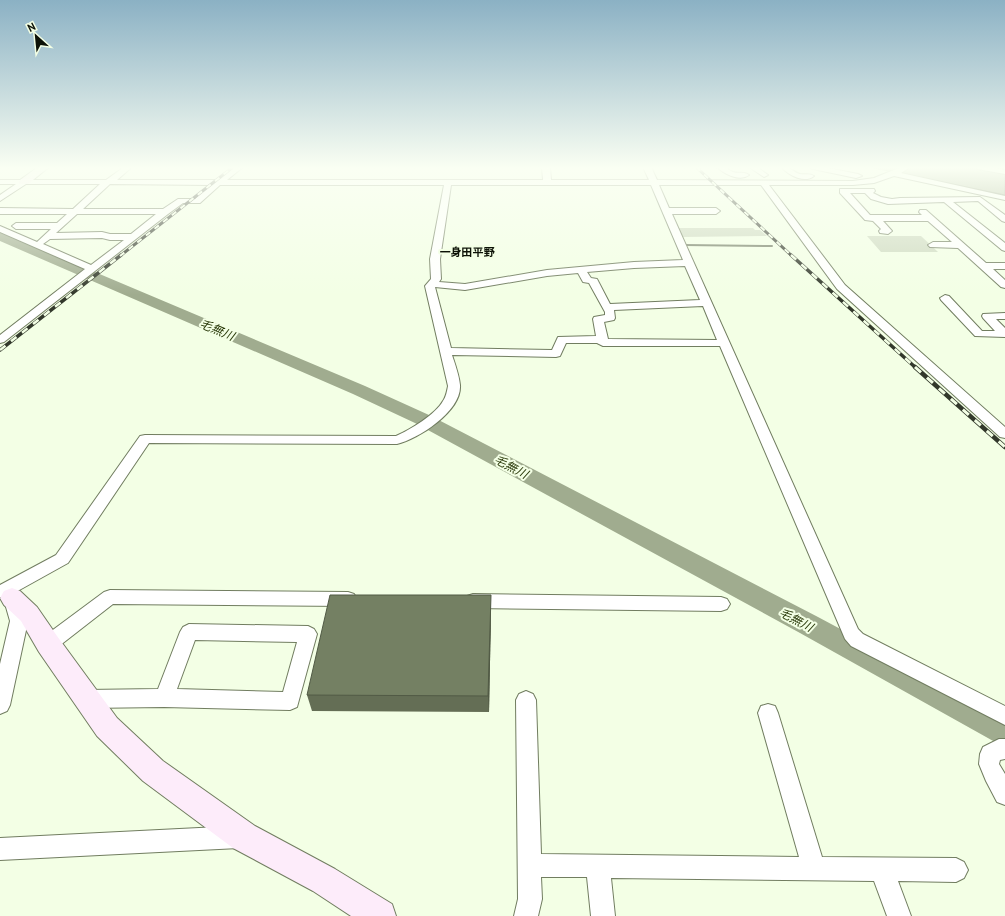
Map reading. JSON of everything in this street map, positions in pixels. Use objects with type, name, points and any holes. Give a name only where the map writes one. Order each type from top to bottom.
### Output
[{"type":"street","points":[[0,340],[168,210]]},
{"type":"street","points":[[0,705],[11,602],[62,559],[145,439],[390,440],[403,438],[415,432],[444,408],[452,396],[454,386],[430,286],[436,279],[435,259],[443,210]]},
{"type":"street","points":[[786,210],[841,287],[1005,434]]},
{"type":"street","points":[[860,210],[868,218],[930,218]]},
{"type":"street","points":[[920,210],[1005,285]]},
{"type":"street","points":[[958,210],[1005,248]]},
{"type":"street","points":[[994,210],[1004,218]]},
{"type":"street","points":[[0,211],[165,212]]},
{"type":"street","points":[[40,242],[76,211]]},
{"type":"street","points":[[716,211],[666,211],[851,634],[857,640],[1005,716]]},
{"type":"street","points":[[875,218],[888,229]]},
{"type":"street","points":[[16,226],[59,226]]},
{"type":"street","points":[[0,229],[92,269]]},
{"type":"street","points":[[48,236],[102,235],[110,237],[133,237]]},
{"type":"street","points":[[933,245],[960,245]]},
{"type":"street","points":[[433,284],[465,287],[523,276],[634,265],[688,263]]},
{"type":"street","points":[[984,266],[1005,266]]},
{"type":"street","points":[[581,270],[587,280],[593,281],[610,312],[610,318],[598,319],[603,340]]},
{"type":"street","points":[[945,298],[979,334],[1005,334]]},
{"type":"street","points":[[607,307],[706,303]]},
{"type":"street","points":[[1005,316],[987,316],[1005,334]]},
{"type":"street","points":[[445,351],[556,354],[562,339],[603,340],[603,342],[724,343]]},
{"type":"street","points":[[48,644],[110,597],[364,600]]},
{"type":"street","points":[[460,601],[721,604]]},
{"type":"street","points":[[11,602],[48,644],[107,727],[153,771],[244,837],[324,880],[380,916]]},
{"type":"street","points":[[86,699],[164,698],[290,702],[308,634],[189,632],[164,698]]},
{"type":"street","points":[[526,700],[530,865],[530,899],[526,916]]},
{"type":"street","points":[[768,713],[814,868]]},
{"type":"street","points":[[1002,749],[990,754],[989,764],[1005,794]]},
{"type":"street","points":[[0,849],[244,837]]},
{"type":"street","points":[[530,865],[956,870]]},
{"type":"street","points":[[598,866],[603,916]]},
{"type":"street","points":[[882,869],[899,916]]},
{"type":"shaded area","points":[[676,228],[753,228],[755,230],[760,230],[767,236],[680,237]]},
{"type":"shaded area","points":[[867,236],[921,236],[938,252],[881,252]]},
{"type":"building","points":[[330,595],[491,595],[488,696],[307,695]]},
{"type":"waterway","name":"毛無川","points":[[0,236],[359,390],[422,419],[809,625],[1005,732]]},
{"type":"waterway","points":[[685,245],[772,246]]},
{"type":"railway","points":[[120,256],[179,210]]},
{"type":"railway","points":[[742,210],[792,256]]},
{"type":"railway","points":[[0,350],[121,255]]},
{"type":"railway","points":[[791,255],[916,368]]},
{"type":"railway","points":[[915,367],[1005,447]]},
{"type":"district","name":"一身田平野","points":[[467,252]]}]
